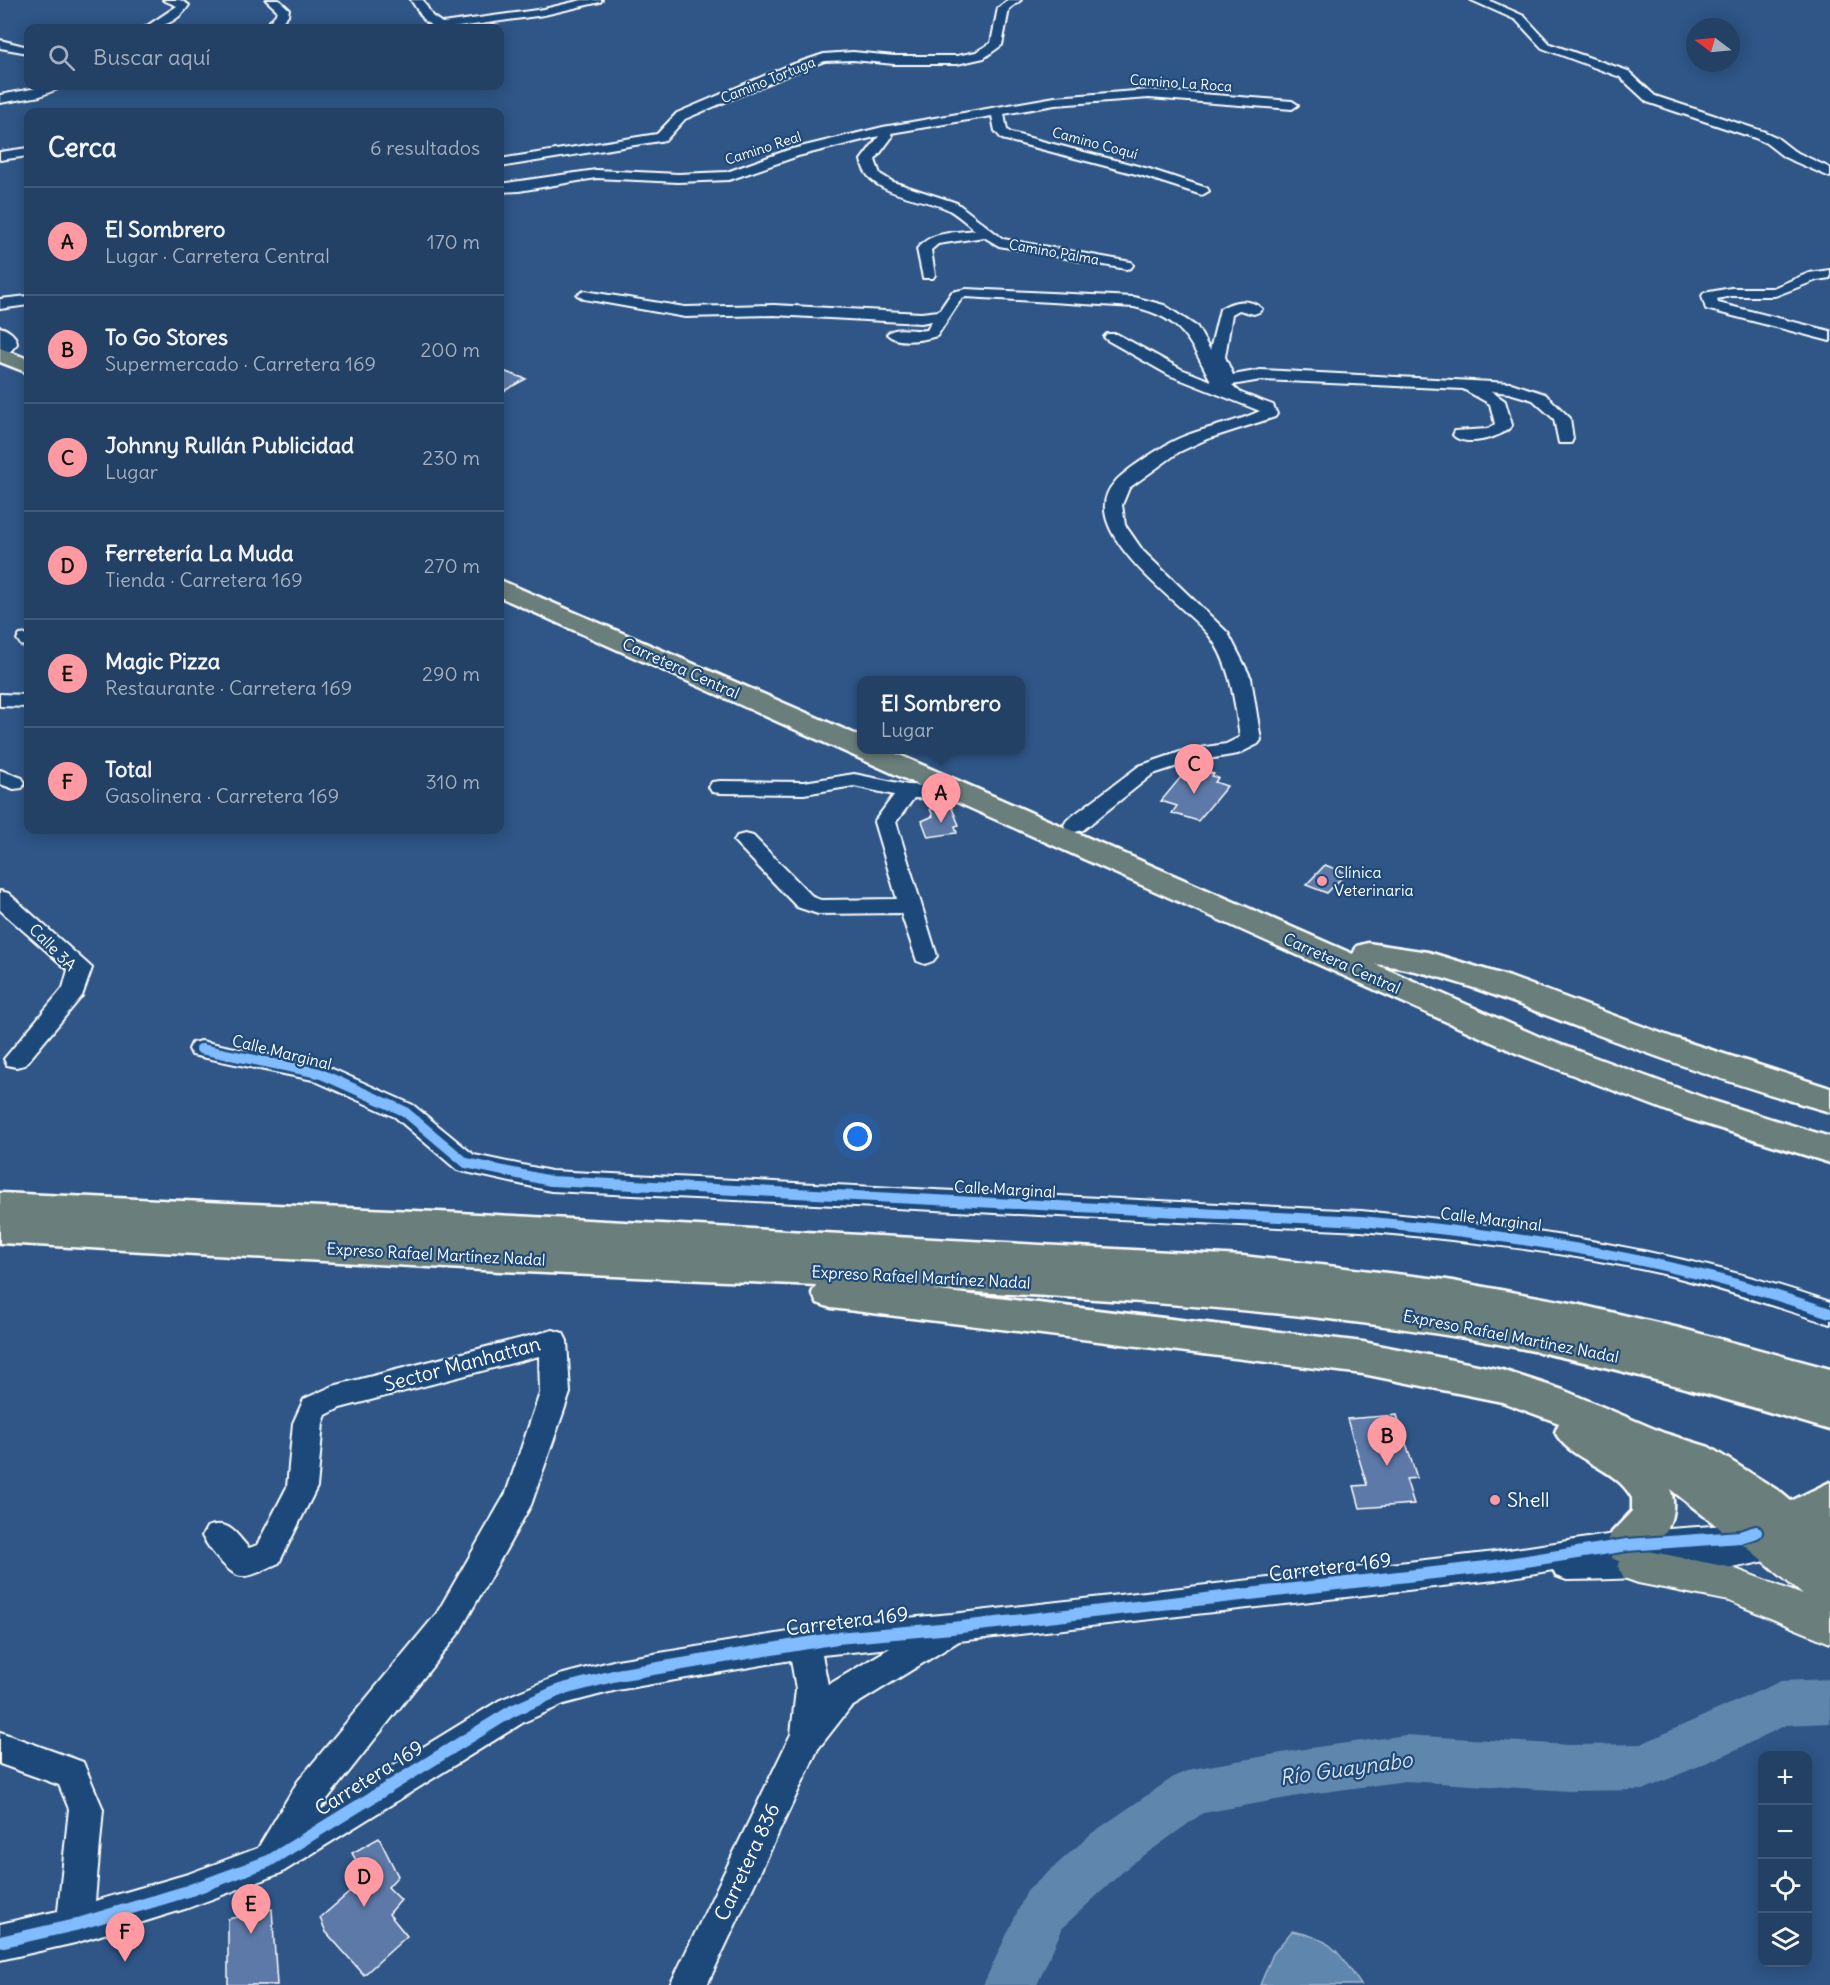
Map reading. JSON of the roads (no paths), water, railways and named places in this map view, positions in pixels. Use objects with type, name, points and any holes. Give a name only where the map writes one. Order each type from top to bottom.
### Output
[{"type":"highway","points":[[0,354],[24,365]]},
{"type":"highway","points":[[0,367],[24,378]]},
{"type":"highway","name":"Carretera Central","points":[[504,576],[857,731]]},
{"type":"highway","name":"Carretera Central","points":[[504,590],[857,746]]},
{"type":"highway","name":"Carretera Central","points":[[875,754],[1528,1045],[1698,1109],[1830,1150]]},
{"type":"highway","name":"Carretera Central","points":[[908,754],[1539,1027],[1734,1099],[1830,1129]]},
{"type":"highway","points":[[1368,953],[1417,959],[1498,985],[1662,1046],[1830,1100]]},
{"type":"highway","name":"Expreso Rafael Martínez Nadal","points":[[0,1206],[472,1227],[1244,1270],[1459,1297],[1611,1327],[1782,1385],[1830,1414]]},
{"type":"highway","name":"Expreso Rafael Martínez Nadal","points":[[0,1229],[444,1256],[918,1276],[1242,1296],[1457,1322],[1782,1385],[1830,1385]]},
{"type":"highway","points":[[444,1256],[872,1297],[1363,1358],[1502,1386],[1549,1401],[1654,1447],[1679,1473],[1804,1552]]},
{"type":"highway","points":[[1502,1386],[1621,1460],[1648,1483],[1654,1509],[1633,1555]]},
{"type":"highway","name":"Carretera 169","points":[[1804,1552],[1830,1500]]},
{"type":"main road","points":[[1633,1555],[1733,1585],[1830,1625]]},
{"type":"street","points":[[157,24],[176,15],[181,9],[183,4],[169,0]]},
{"type":"street","points":[[272,0],[283,9],[282,15],[274,24]]},
{"type":"street","points":[[417,0],[428,18],[435,24]]},
{"type":"street","points":[[466,24],[544,12],[596,0]]},
{"type":"street","name":"Camino Tortuga","points":[[504,163],[661,137],[681,117],[789,70],[824,58],[853,56],[928,61],[957,60],[980,55],[996,45],[1004,8],[1015,0]]},
{"type":"street","points":[[1477,0],[1501,8],[1520,18],[1546,46],[1624,74],[1651,99],[1760,135],[1789,154],[1830,173]]},
{"type":"street","points":[[0,44],[24,49]]},
{"type":"street","points":[[0,99],[46,90]]},
{"type":"street","name":"Camino La Roca","points":[[997,111],[1055,100],[1121,94],[1292,105]]},
{"type":"street","name":"Camino Real","points":[[504,188],[596,174],[678,178],[729,176],[793,153],[883,131],[997,111]]},
{"type":"street","name":"Camino Coquí","points":[[997,111],[1001,131],[1007,136],[1144,172],[1202,191]]},
{"type":"street","name":"Camino Palma","points":[[883,131],[886,137],[868,160],[870,170],[875,177],[888,184],[952,206],[999,242],[1126,265]]},
{"type":"street","points":[[0,156],[24,153]]},
{"type":"street","points":[[928,275],[924,249],[934,240],[986,233]]},
{"type":"street","points":[[1830,274],[1814,276],[1775,292],[1731,292],[1708,296],[1711,306],[1830,336]]},
{"type":"street","points":[[895,334],[918,336],[932,333],[957,295],[966,293],[1134,302],[1159,308],[1192,330],[1228,386]]},
{"type":"street","points":[[584,295],[684,312],[774,310],[921,318],[944,315]]},
{"type":"street","points":[[0,304],[24,302]]},
{"type":"street","points":[[1228,386],[1217,357],[1225,312],[1237,305],[1254,309]]},
{"type":"street","points":[[0,332],[9,340],[9,344],[0,354]]},
{"type":"street","points":[[1075,825],[1146,770],[1186,756],[1232,750],[1251,740],[1241,678],[1218,633],[1136,555],[1116,525],[1113,505],[1121,485],[1173,448],[1201,435],[1269,414],[1267,408],[1228,386],[1175,372],[1112,337]]},
{"type":"street","points":[[1228,386],[1261,375],[1511,388],[1539,397],[1562,418],[1565,439]]},
{"type":"street","points":[[1461,435],[1491,434],[1500,430],[1504,425],[1497,401],[1466,384]]},
{"type":"street","points":[[0,700],[24,701]]},
{"type":"street","points":[[720,787],[804,788],[854,780],[908,792],[963,792]]},
{"type":"street","points":[[908,792],[885,822],[925,956]]},
{"type":"street","points":[[745,841],[805,902],[818,907],[910,906]]},
{"type":"street","name":"Calle 3A","points":[[0,898],[80,968],[74,990],[16,1059]]},
{"type":"street","name":"Calle Marginal","points":[[201,1049],[319,1073],[404,1111],[466,1163],[550,1181],[1361,1221],[1460,1229],[1613,1253],[1710,1276],[1830,1313]]},
{"type":"street","name":"Sector Manhattan","points":[[218,1536],[243,1563],[268,1554],[302,1487],[308,1423],[314,1407],[333,1398],[553,1341],[555,1393],[520,1496],[448,1623],[310,1792],[269,1860]]},
{"type":"street","name":"Carretera 169","points":[[0,1942],[75,1925],[188,1891],[269,1860],[513,1711],[560,1690],[617,1675],[837,1638],[952,1628],[1495,1566],[1633,1555],[1714,1559],[1804,1552]]},
{"type":"street","name":"Carretera 836","points":[[688,1985],[806,1738],[838,1697],[952,1628]]},
{"type":"street","name":"Carretera 836","points":[[803,1645],[812,1674],[814,1702],[806,1738]]},
{"type":"street","points":[[0,1748],[71,1773],[86,1809],[75,1925]]},
{"type":"water","points":[[1292,1931],[1317,1938],[1334,1949],[1361,1985],[1260,1985],[1273,1954]]},
{"type":"waterway","name":"Río Guaynabo","points":[[1010,1985],[1045,1909],[1110,1850],[1192,1792],[1310,1771],[1406,1758],[1569,1768],[1643,1767],[1712,1737],[1781,1703],[1830,1701]]},
{"type":"place","name":"Johnny Rullán Publicidad","points":[[1194,794]]},
{"type":"place","name":"El Sombrero","points":[[941,823]]},
{"type":"place","name":"Clínica Veterinaria","points":[[1322,881]]},
{"type":"place","name":"To Go Stores","points":[[1387,1466]]},
{"type":"place","name":"Shell","points":[[1495,1500]]},
{"type":"place","name":"Ferretería La Muda","points":[[364,1907]]},
{"type":"place","name":"Magic Pizza","points":[[251,1934]]},
{"type":"place","name":"Total","points":[[125,1962]]}]
